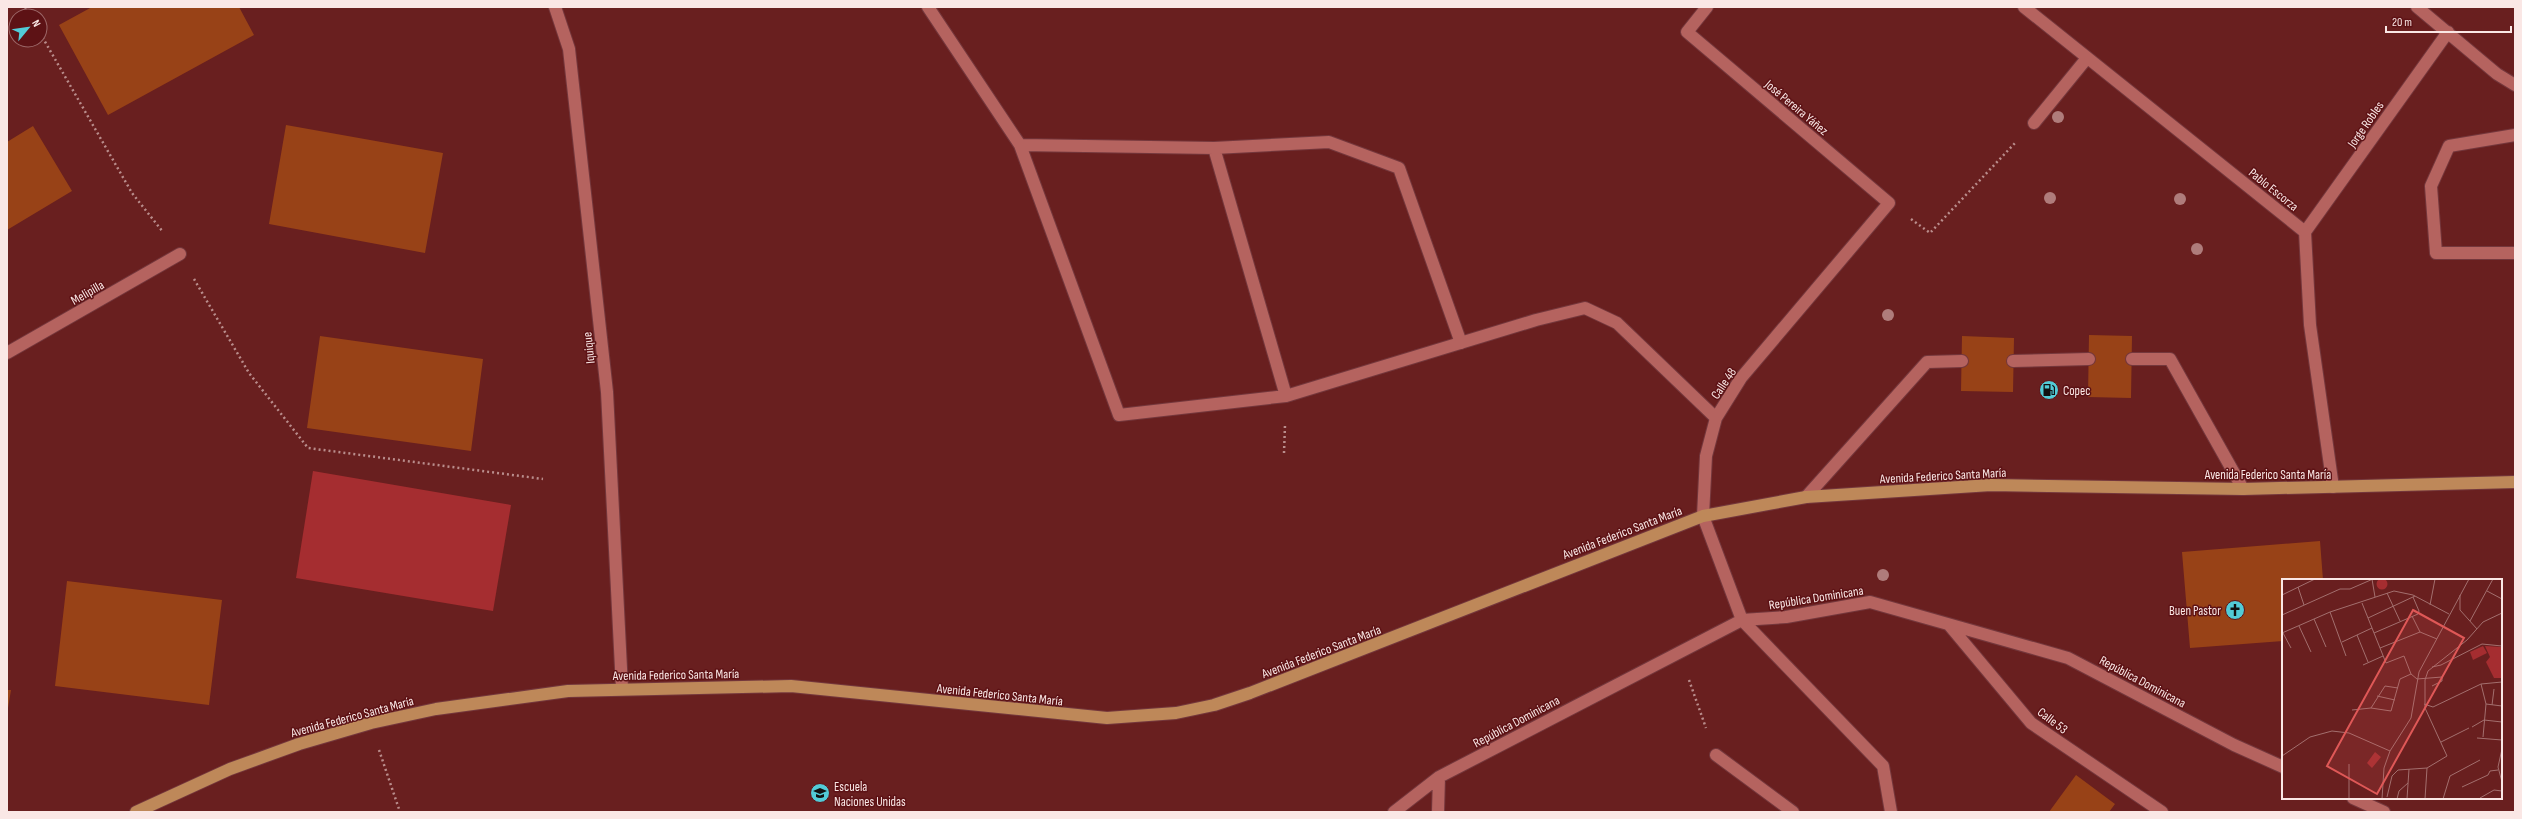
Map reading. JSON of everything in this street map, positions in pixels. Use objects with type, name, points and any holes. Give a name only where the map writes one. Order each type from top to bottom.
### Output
[{"type":"main road","name":"Avenida Federico Santa María","points":[[136,812],[230,769],[299,744],[371,723],[436,709],[502,698],[568,691],[622,688],[791,686],[1107,718],[1176,713],[1214,705],[1250,693],[1703,516],[1806,497],[1991,485],[2243,489],[2515,482]]},
{"type":"street","name":"Iquique","points":[[555,7],[569,49],[607,392],[622,688]]},
{"type":"street","points":[[928,7],[1020,145],[1119,415],[1286,396],[1461,343],[1585,308],[1617,323],[1716,418]]},
{"type":"street","name":"José Pereira Yáñez","points":[[1707,7],[1687,32],[1889,203]]},
{"type":"street","name":"Pablo Escorza","points":[[2024,7],[2306,232]]},
{"type":"street","points":[[2417,7],[2496,74],[2515,85]]},
{"type":"street","name":"Jorge Robles","points":[[2306,232],[2448,32]]},
{"type":"street","points":[[2034,123],[2088,58]]},
{"type":"street","points":[[2515,135],[2449,146],[2431,186],[2436,253],[2515,253]]},
{"type":"street","points":[[1020,145],[1214,148],[1329,142],[1399,168],[1461,343]]},
{"type":"street","points":[[1214,148],[1286,396]]},
{"type":"street","name":"Calle 48","points":[[1742,620],[1703,516],[1706,456],[1716,418],[1741,378],[1889,203]]},
{"type":"street","points":[[2306,232],[2310,325],[2333,487]]},
{"type":"street","name":"Melipilla","points":[[7,354],[180,254]]},
{"type":"street","points":[[2132,359],[2170,359],[2243,489]]},
{"type":"street","points":[[2013,361],[2089,360]]},
{"type":"street","points":[[1806,497],[1927,362],[1962,361]]},
{"type":"street","name":"República Dominicana","points":[[1394,812],[1439,777],[1742,620],[1786,617],[1870,602],[1950,626],[2068,658],[2234,745],[2282,767]]},
{"type":"street","points":[[1742,620],[1883,766],[1891,812]]},
{"type":"street","name":"Calle 53","points":[[1950,626],[2031,723],[2162,812]]},
{"type":"street","points":[[1716,755],[1793,812]]},
{"type":"street","points":[[1438,812],[1439,777]]},
{"type":"street","points":[[2355,799],[2384,812]]},
{"type":"path","points":[[48,47],[132,193],[180,254],[249,373],[308,448],[543,479]]},
{"type":"path","points":[[1889,203],[1930,233],[2034,123]]},
{"type":"path","points":[[1676,655],[1689,681],[1716,755]]},
{"type":"path","points":[[371,723],[400,812]]},
{"type":"shaded area","points":[[313,471],[511,505],[493,611],[296,578]]},
{"type":"building","points":[[92,7],[239,7],[254,35],[108,115],[59,25]]},
{"type":"building","points":[[286,125],[443,153],[425,253],[269,224]]},
{"type":"building","points":[[33,126],[72,191],[7,230],[7,142]]},
{"type":"building","points":[[2089,335],[2132,336],[2131,398],[2088,397]]},
{"type":"building","points":[[320,336],[483,359],[471,451],[307,428]]},
{"type":"building","points":[[1962,336],[2014,338],[2013,392],[1961,391]]},
{"type":"building","name":"Buen Pastor","points":[[2320,541],[2323,579],[2282,579],[2282,641],[2190,648],[2182,552]]},
{"type":"building","points":[[67,581],[222,600],[209,705],[55,686]]},
{"type":"building","points":[[7,690],[11,690],[8,708],[7,708]]},
{"type":"building","points":[[2076,775],[2115,804],[2109,812],[2049,812]]},
{"type":"place","name":"Copec","points":[[2049,390]]},
{"type":"place","name":"Buen Pastor","points":[[2235,610]]},
{"type":"place","name":"Escuela Naciones Unidas","points":[[820,793]]}]
